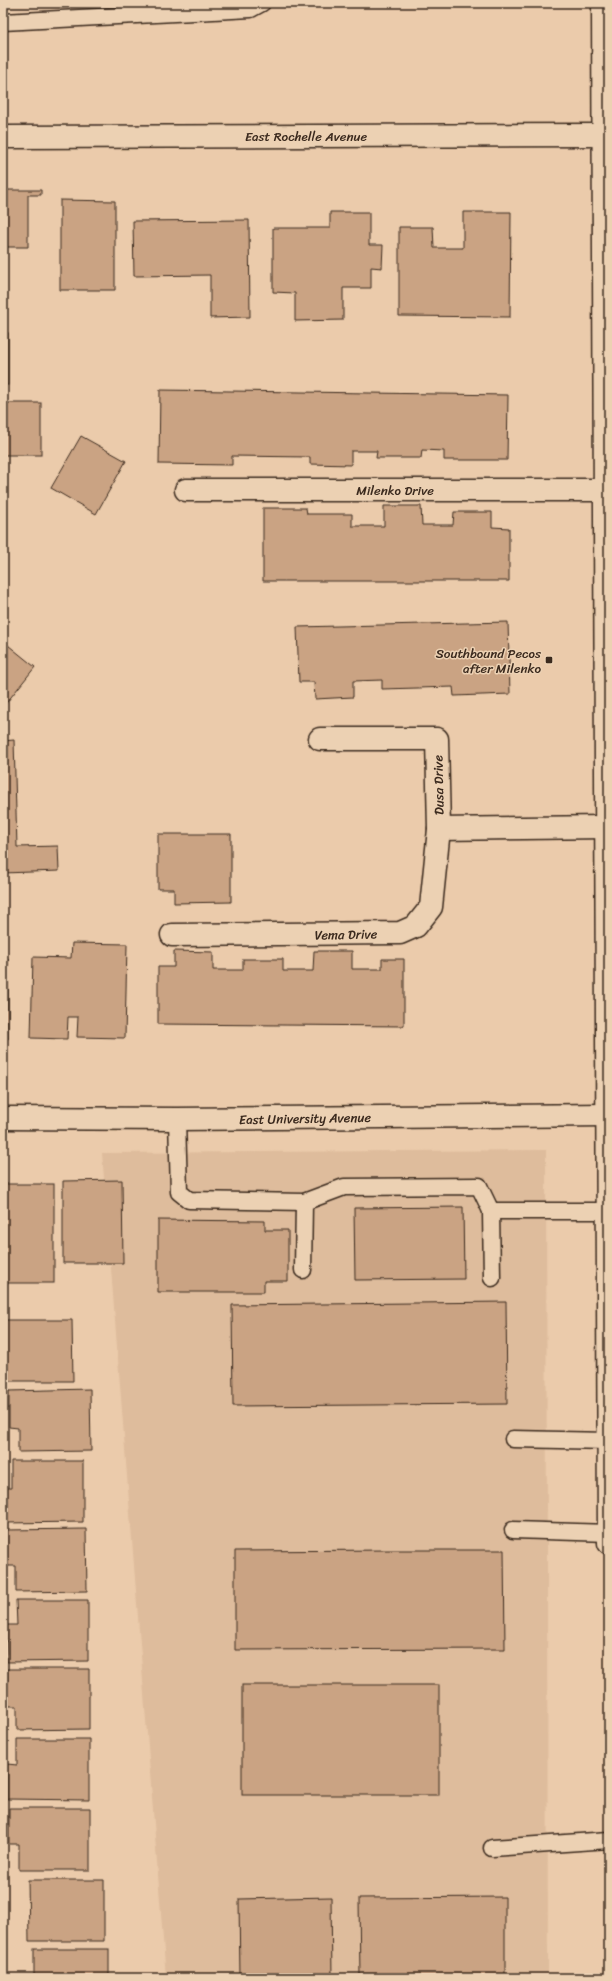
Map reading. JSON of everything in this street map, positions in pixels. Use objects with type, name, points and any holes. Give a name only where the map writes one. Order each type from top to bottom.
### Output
[{"type":"street","points":[[603,3],[606,135],[605,490],[606,827],[608,862],[609,1543]]},
{"type":"street","name":"East Rochelle Avenue","points":[[3,137],[606,135]]},
{"type":"street","name":"Milenko Drive","points":[[186,490],[605,490]]},
{"type":"street","name":"Dusa Drive","points":[[320,739],[438,739],[439,829],[606,827]]},
{"type":"street","name":"Vema Drive","points":[[172,935],[400,933],[416,926],[431,907],[439,829]]},
{"type":"street","name":"East University Avenue","points":[[3,1118],[177,1119],[608,1115]]},
{"type":"lane","points":[[3,22],[252,9],[262,3]]},
{"type":"lane","points":[[177,1119],[179,1192],[188,1200],[304,1202],[344,1187],[479,1186],[491,1211],[492,1278]]},
{"type":"lane","points":[[303,1270],[304,1202]]},
{"type":"lane","points":[[491,1211],[608,1211]]},
{"type":"lane","points":[[513,1439],[608,1440]]},
{"type":"lane","points":[[513,1530],[609,1533]]},
{"type":"lane","points":[[492,1848],[609,1840]]},
{"type":"shaded area","points":[[546,1150],[548,1978],[166,1978],[102,1153]]},
{"type":"building","points":[[3,190],[41,190],[41,195],[28,195],[28,247],[3,247]]},
{"type":"building","points":[[60,200],[115,201],[115,290],[60,290]]},
{"type":"building","points":[[330,212],[369,212],[369,245],[383,245],[382,268],[371,267],[371,288],[343,288],[343,320],[295,321],[295,293],[273,292],[273,228],[330,228]]},
{"type":"building","points":[[463,212],[511,212],[510,317],[399,316],[399,227],[433,227],[434,248],[463,248]]},
{"type":"building","points":[[249,220],[250,317],[210,318],[210,275],[134,276],[133,221]]},
{"type":"building","points":[[3,333],[8,333],[8,385],[3,385]]},
{"type":"building","points":[[160,390],[508,395],[507,460],[444,460],[444,451],[422,450],[421,458],[376,458],[377,451],[351,451],[351,465],[310,464],[310,457],[232,456],[232,465],[159,464]]},
{"type":"building","points":[[3,403],[41,403],[41,455],[3,455]]},
{"type":"building","points":[[81,436],[126,461],[96,514],[51,488]]},
{"type":"building","points":[[384,506],[421,506],[422,525],[453,525],[454,512],[492,512],[492,527],[509,528],[509,581],[263,581],[263,508],[306,508],[307,514],[352,514],[352,526],[384,526]]},
{"type":"building","points":[[508,622],[510,694],[454,696],[453,687],[382,689],[382,680],[353,681],[353,697],[315,699],[314,682],[299,682],[297,627]]},
{"type":"building","points":[[3,641],[35,667],[3,707]]},
{"type":"building","points":[[14,740],[17,847],[58,846],[59,871],[3,873],[3,741]]},
{"type":"building","points":[[158,834],[231,834],[231,902],[174,903],[174,889],[158,889]]},
{"type":"building","points":[[72,943],[127,944],[125,1038],[77,1037],[78,1017],[68,1017],[67,1039],[31,1038],[33,957],[71,958]]},
{"type":"building","points":[[174,951],[213,952],[213,970],[243,970],[243,959],[283,959],[283,971],[313,971],[314,951],[352,951],[352,969],[382,969],[382,959],[404,959],[404,1026],[158,1024],[158,967],[174,967]]},
{"type":"building","points":[[3,958],[8,958],[8,1039],[3,1038]]},
{"type":"building","points":[[122,1180],[123,1263],[63,1263],[63,1181]]},
{"type":"building","points":[[3,1184],[54,1184],[54,1283],[3,1283]]},
{"type":"building","points":[[463,1207],[464,1279],[355,1280],[354,1208]]},
{"type":"building","points":[[158,1220],[265,1221],[265,1230],[288,1230],[288,1281],[264,1281],[264,1292],[158,1292]]},
{"type":"building","points":[[506,1302],[507,1404],[233,1406],[232,1305]]},
{"type":"building","points":[[3,1320],[72,1320],[73,1381],[3,1381]]},
{"type":"building","points":[[90,1389],[91,1451],[18,1452],[18,1428],[9,1427],[9,1391]]},
{"type":"building","points":[[11,1461],[83,1461],[83,1522],[3,1523],[3,1488],[11,1488]]},
{"type":"building","points":[[86,1529],[87,1591],[16,1592],[16,1566],[6,1566],[5,1530]]},
{"type":"building","points":[[504,1550],[505,1649],[235,1650],[235,1551]]},
{"type":"building","points":[[16,1600],[88,1600],[88,1661],[7,1662],[6,1625],[17,1625]]},
{"type":"building","points":[[7,1669],[89,1669],[89,1729],[17,1730],[17,1706],[7,1706]]},
{"type":"building","points":[[242,1685],[439,1685],[439,1795],[242,1795]]},
{"type":"building","points":[[17,1739],[89,1739],[89,1800],[7,1799],[7,1764],[17,1765]]},
{"type":"building","points":[[9,1808],[90,1808],[90,1870],[19,1870],[19,1844],[9,1844]]},
{"type":"building","points":[[28,1880],[104,1880],[104,1941],[29,1941]]},
{"type":"building","points":[[331,1897],[332,1978],[240,1978],[239,1899]]},
{"type":"building","points":[[505,1897],[505,1978],[360,1978],[359,1898]]},
{"type":"building","points":[[34,1949],[109,1949],[109,1978],[34,1978]]},
{"type":"place","name":"Southbound Pecos after Milenko","points":[[549,660]]}]
